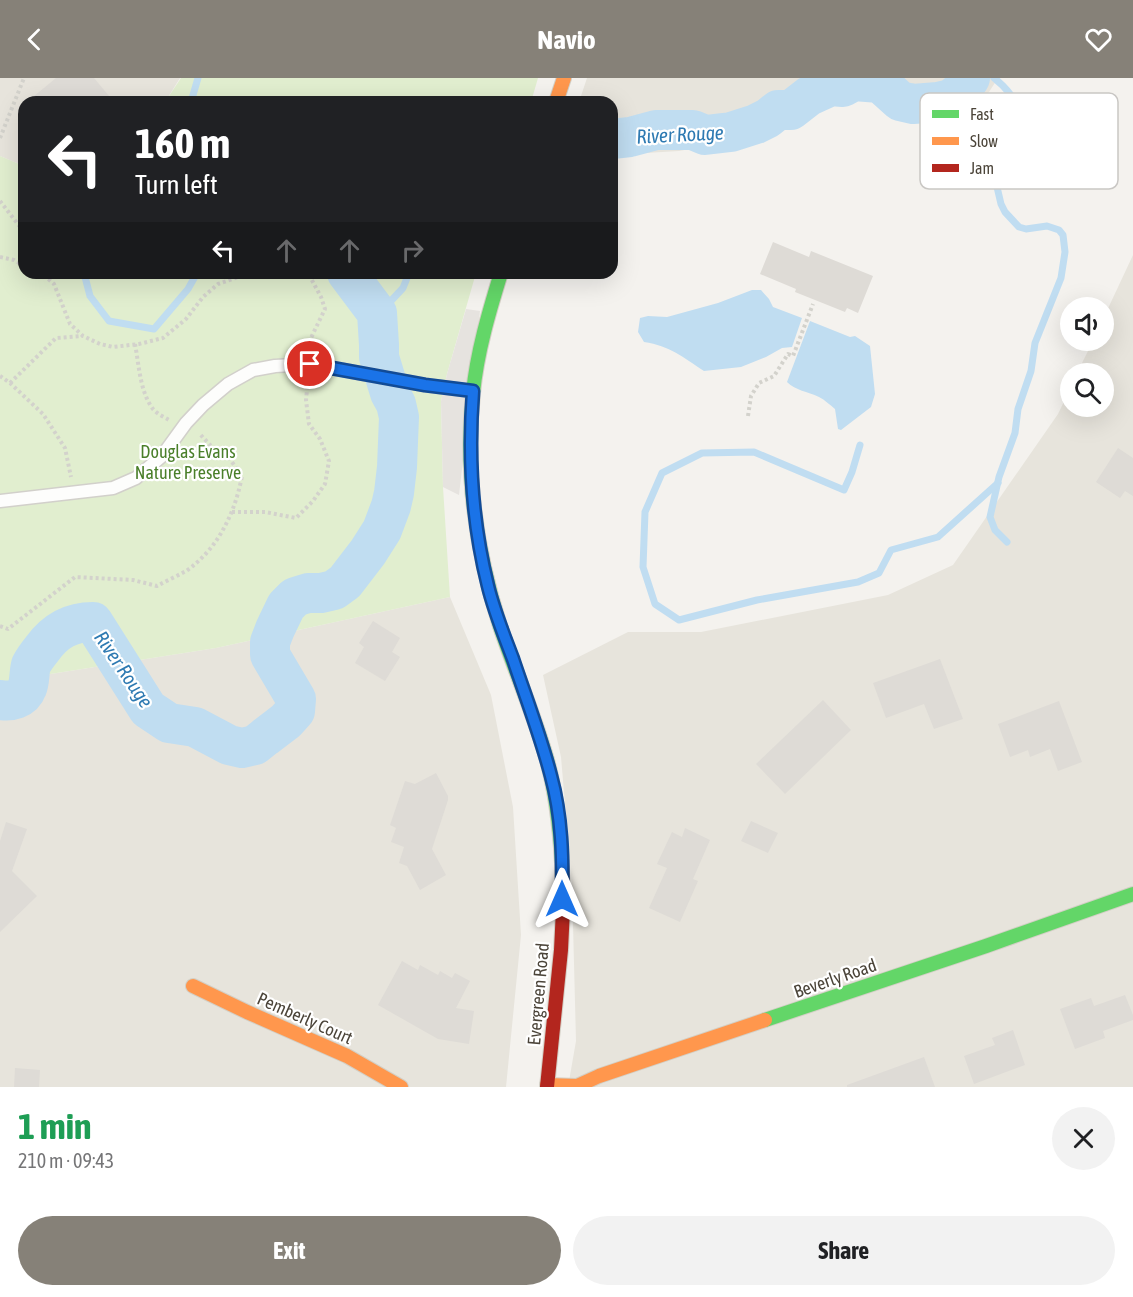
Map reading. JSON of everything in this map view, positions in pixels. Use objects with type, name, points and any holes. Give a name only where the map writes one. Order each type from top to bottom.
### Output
[{"type":"street","points":[[558,96],[564,78]]},
{"type":"street","name":"Evergreen Road","points":[[499,279],[488,316],[473,391],[471,447],[474,502],[488,587],[542,746],[552,778],[557,805],[562,876],[560,970],[547,1086]]},
{"type":"street","name":"Beverly Road","points":[[547,1086],[577,1086],[599,1076],[1133,894]]},
{"type":"street","name":"Pemberly Court","points":[[193,986],[347,1056],[401,1087]]},
{"type":"lane","points":[[0,501],[113,488],[136,478],[162,456],[186,423],[204,405],[228,384],[253,370],[310,364],[425,385],[473,391]]},
{"type":"path","points":[[0,138],[24,78]]},
{"type":"path","points":[[0,201],[18,224]]},
{"type":"path","points":[[0,256],[18,262]]},
{"type":"path","points":[[50,279],[54,284],[70,324],[83,336],[100,344],[113,346],[163,338],[186,319],[203,297],[218,284],[232,279]]},
{"type":"path","points":[[231,512],[265,512],[296,518],[313,501],[325,484],[329,461],[320,439],[309,424],[306,400],[310,364],[307,346],[325,309],[311,279]]},
{"type":"path","points":[[748,416],[751,396],[759,383],[774,376],[788,354],[793,356],[813,304]]},
{"type":"path","points":[[10,383],[56,338],[83,336]]},
{"type":"path","points":[[0,626],[8,629],[75,577],[133,580],[157,586],[186,570],[210,550],[222,531],[238,495],[242,476],[227,455],[210,445],[192,425],[175,423],[155,412],[143,388],[135,344]]},
{"type":"path","points":[[0,376],[44,414],[65,448],[75,493]]},
{"type":"shaded area","points":[[0,78],[180,78],[169,96],[18,96],[18,164],[0,156]]},
{"type":"shaded area","points":[[587,78],[998,78],[988,93],[920,93],[920,122],[895,110],[877,94],[862,93],[835,100],[794,121],[742,139],[679,151],[618,155],[618,96],[581,96]]},
{"type":"shaded area","points":[[1133,255],[1133,1087],[568,1087],[576,1041],[572,886],[561,757],[543,675],[628,632],[701,632],[888,595],[953,565],[1060,410],[1060,417],[1114,417],[1114,363],[1082,363],[1088,351],[1114,351],[1113,297]]},
{"type":"shaded area","points":[[466,309],[480,311],[459,495],[443,487],[441,401]]},
{"type":"shaded area","points":[[450,597],[491,695],[513,807],[521,935],[506,1087],[0,1087],[0,700],[44,675],[216,648]]},
{"type":"green space","points":[[181,78],[538,78],[533,96],[169,96]]},
{"type":"green space","name":"Douglas Evans Nature Preserve","points":[[0,156],[18,164],[18,279],[474,279],[441,401],[443,487],[450,597],[216,648],[44,675],[0,700]]},
{"type":"water","points":[[752,290],[761,290],[773,307],[802,318],[792,347],[782,348],[741,367],[704,371],[669,349],[644,342],[638,332],[640,318],[667,317],[718,303]]},
{"type":"water","points":[[810,321],[850,337],[855,336],[870,346],[875,394],[871,407],[841,430],[838,429],[835,409],[821,398],[787,382]]},
{"type":"building","points":[[56,78],[94,78],[109,96],[34,96]]},
{"type":"building","points":[[773,242],[809,257],[811,251],[873,276],[858,313],[847,308],[845,312],[795,292],[796,289],[760,274]]},
{"type":"building","points":[[1118,448],[1133,458],[1133,496],[1125,491],[1120,498],[1096,482]]},
{"type":"building","points":[[373,621],[400,638],[392,652],[400,657],[385,681],[355,663],[364,647],[359,643]]},
{"type":"building","points":[[940,659],[963,719],[934,729],[924,704],[886,718],[873,683]]},
{"type":"building","points":[[823,700],[851,730],[785,794],[756,764]]},
{"type":"building","points":[[1059,701],[1082,762],[1058,771],[1050,749],[1030,757],[1028,750],[1010,757],[998,724]]},
{"type":"building","points":[[436,773],[448,800],[432,849],[446,875],[420,890],[407,866],[399,863],[404,847],[391,842],[396,828],[390,825],[405,781],[415,784]]},
{"type":"building","points":[[751,821],[778,833],[768,853],[741,841]]},
{"type":"building","points":[[6,822],[27,829],[12,871],[37,896],[0,932],[0,841]]},
{"type":"building","points":[[685,828],[710,840],[693,879],[698,881],[680,922],[649,908],[667,868],[657,864],[672,832],[682,837]]},
{"type":"building","points":[[402,961],[418,970],[420,965],[438,975],[440,971],[452,978],[455,973],[470,981],[456,1008],[474,1011],[469,1044],[438,1039],[378,1005]]},
{"type":"building","points":[[1125,995],[1133,1020],[1103,1031],[1105,1038],[1075,1049],[1060,1009],[1091,998],[1094,1006]]},
{"type":"building","points":[[1013,1030],[1025,1065],[974,1084],[964,1056],[995,1045],[992,1038]]},
{"type":"building","points":[[924,1057],[935,1087],[847,1087],[847,1085]]},
{"type":"building","points":[[15,1068],[40,1070],[39,1087],[14,1087]]},
{"type":"waterway","points":[[193,96],[198,78]]},
{"type":"waterway","name":"River Rouge","points":[[958,93],[970,78]]},
{"type":"waterway","points":[[994,78],[1009,93]]},
{"type":"waterway","name":"River Rouge","points":[[618,138],[656,130],[693,130],[705,135],[731,132],[756,124],[778,110],[791,110],[809,96],[831,86],[843,87],[854,81],[880,83],[900,101],[920,103]]},
{"type":"waterway","points":[[997,189],[1005,212],[1019,227],[1026,229],[1047,226],[1059,230],[1063,235],[1065,252],[1061,278],[1035,343],[1031,371],[1018,409],[1015,433],[999,477],[990,517],[995,530],[1007,542]]},
{"type":"waterway","points":[[86,279],[90,296],[109,321],[154,329],[188,289],[194,279]]},
{"type":"waterway","name":"River Rouge","points":[[0,700],[8,701],[23,695],[28,685],[31,665],[52,637],[70,626],[93,622],[148,709],[169,723],[195,727],[229,745],[242,748],[255,745],[295,711],[296,699],[270,655],[270,642],[275,629],[286,606],[295,597],[334,590],[345,582],[382,530],[394,493],[399,417],[379,357],[377,313],[352,279]]},
{"type":"waterway","points":[[377,313],[403,288],[407,279]]},
{"type":"waterway","points":[[860,445],[844,490],[754,452],[702,453],[662,473],[645,512],[643,567],[655,604],[679,620],[757,600],[858,582],[879,573],[891,550],[938,537],[998,483]]},
{"type":"traffic: fast","points":[[499,279],[480,347],[473,393],[470,452],[474,511],[485,569],[500,626],[547,760],[557,811],[562,863]]},
{"type":"traffic: fast","points":[[765,1020],[1133,894]]},
{"type":"traffic: slow","points":[[558,96],[564,78]]},
{"type":"traffic: slow","points":[[193,986],[347,1056],[401,1087]]},
{"type":"traffic: slow","points":[[547,1085],[577,1086],[599,1076],[765,1020]]},
{"type":"traffic: jam","points":[[547,1087],[561,950],[562,863]]},
{"type":"route","points":[[310,364],[425,385],[473,391],[471,447],[479,543],[488,587],[500,627],[552,778],[560,830],[562,899]]}]
